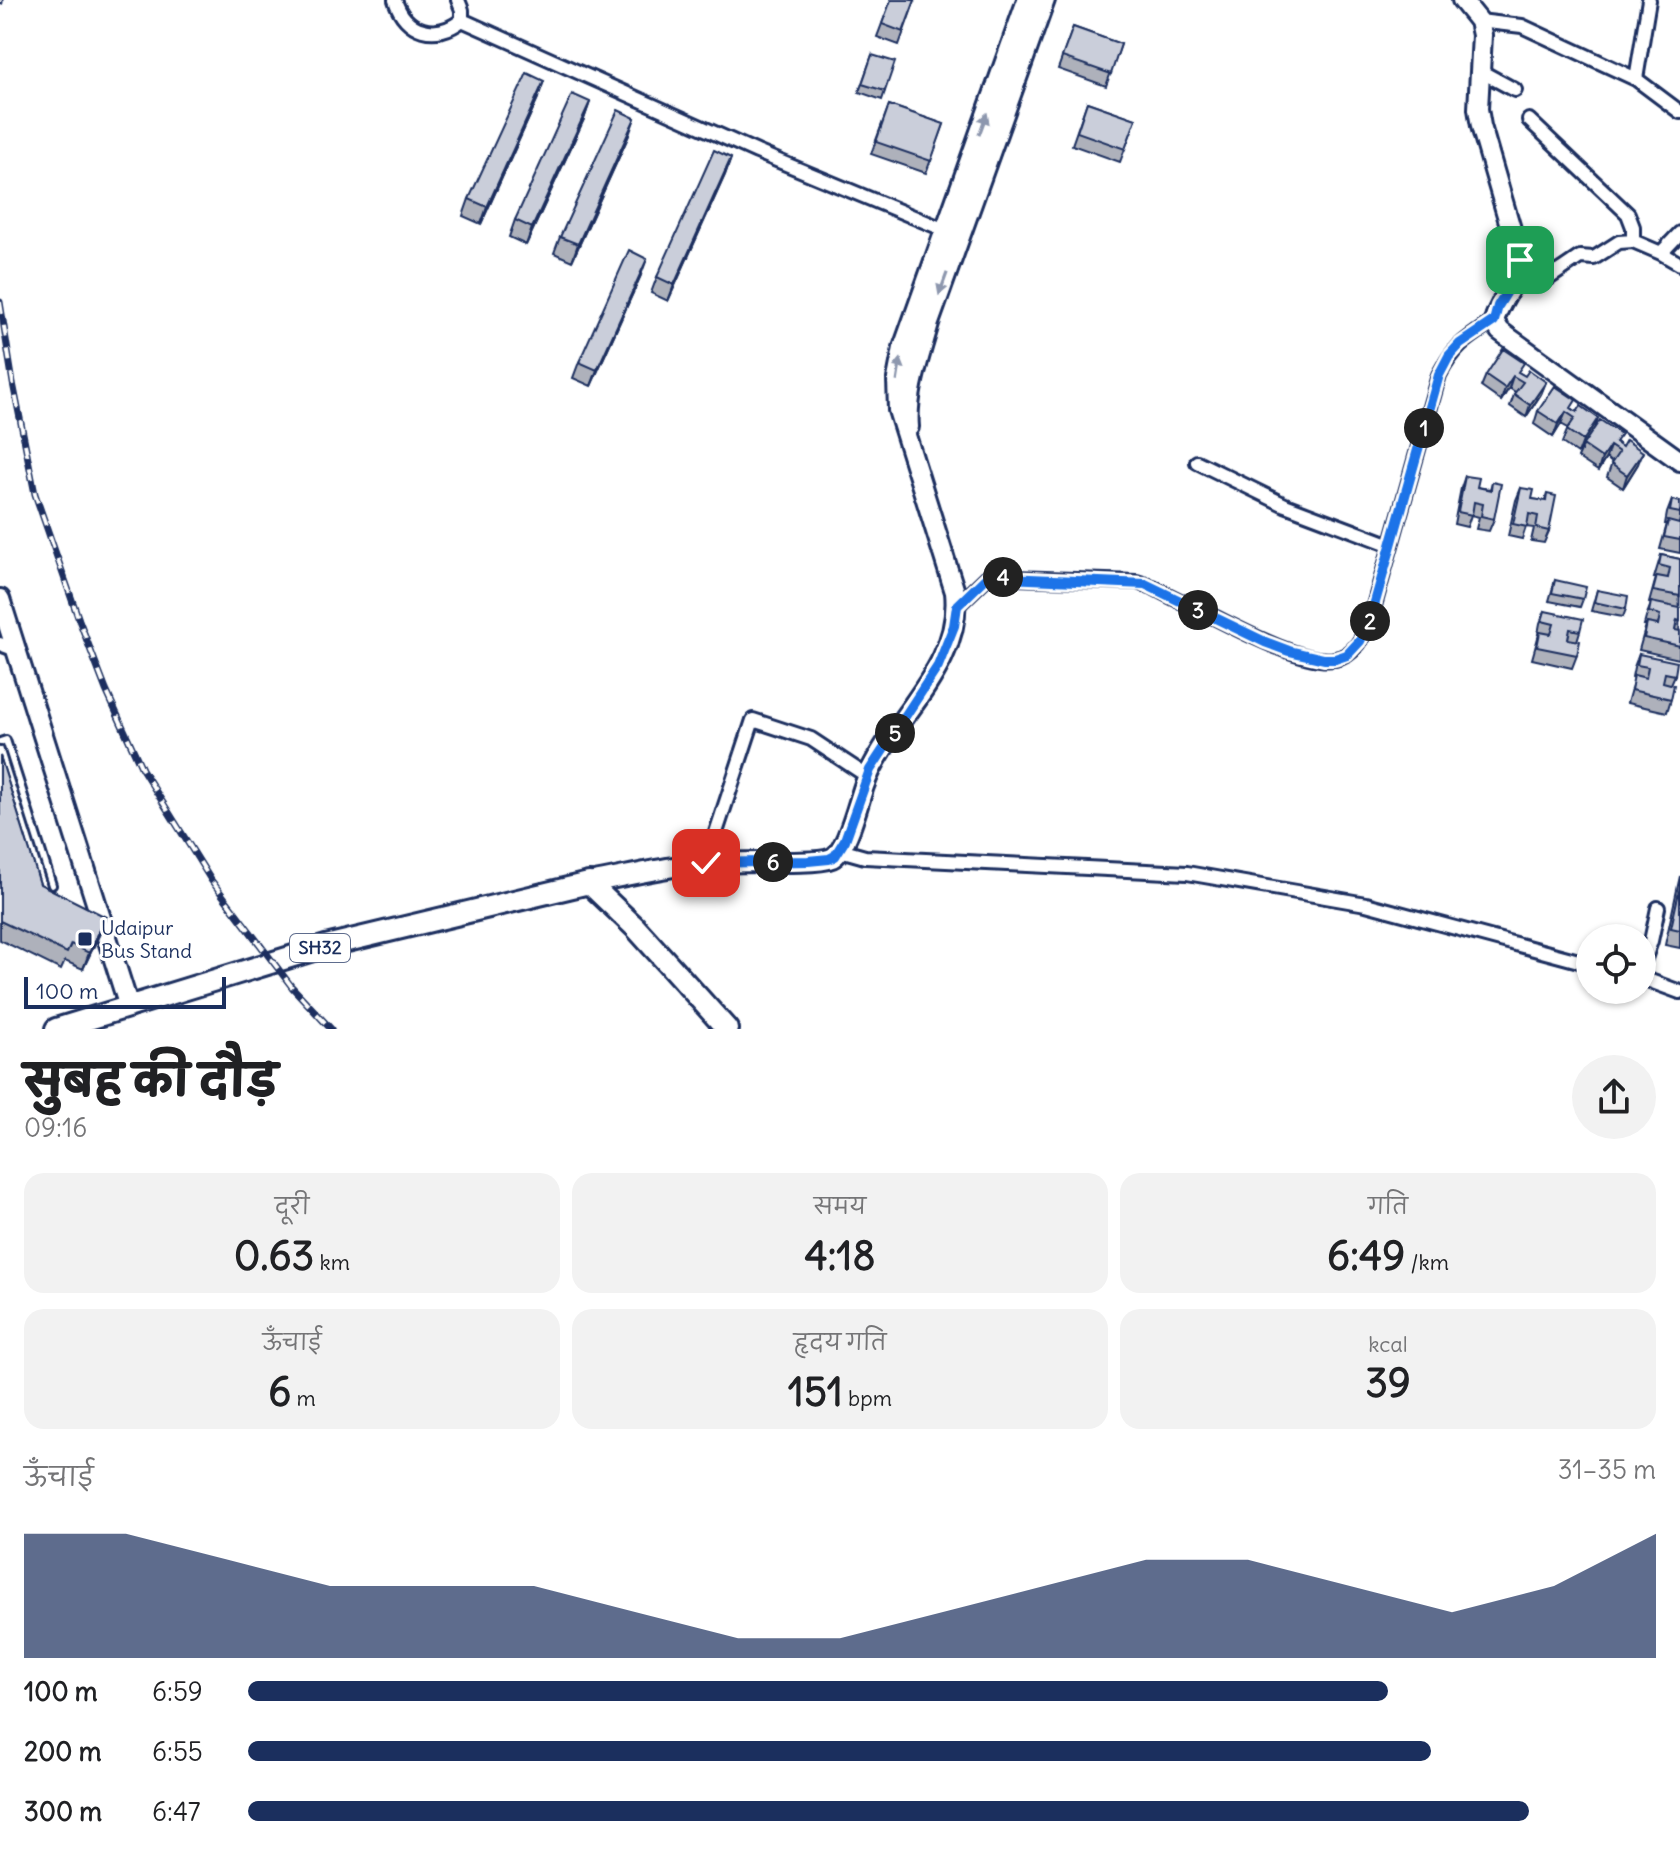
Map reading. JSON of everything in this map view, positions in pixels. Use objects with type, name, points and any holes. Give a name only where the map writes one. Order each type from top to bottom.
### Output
[{"type":"main road","name":"SH32","points":[[56,1029],[115,1016],[326,946],[589,883]]},
{"type":"main road","points":[[589,883],[635,927],[727,1029]]},
{"type":"street","points":[[395,0],[404,19],[423,30],[444,30],[462,20]]},
{"type":"street","points":[[458,0],[462,20]]},
{"type":"street","points":[[953,233],[1027,0]]},
{"type":"street","points":[[589,883],[706,863],[808,861],[835,856],[873,764],[938,666],[954,626],[957,606],[952,580],[898,410],[899,362],[1045,0]]},
{"type":"street","points":[[957,606],[987,577],[1137,582],[1265,642],[1308,656],[1335,659],[1355,648],[1366,631],[1439,375],[1460,344],[1494,321],[1498,306],[1519,272],[1520,260],[1478,109],[1482,35],[1479,21],[1462,0]]},
{"type":"street","points":[[1636,79],[1649,0]]},
{"type":"street","points":[[462,20],[757,152],[953,233]]},
{"type":"street","points":[[1479,21],[1522,26],[1636,79],[1680,112]]},
{"type":"street","points":[[1480,71],[1515,90]]},
{"type":"street","points":[[1529,120],[1628,214],[1633,227],[1633,241]]},
{"type":"street","points":[[1661,253],[1680,233]]},
{"type":"street","points":[[1519,272],[1546,280],[1580,257],[1594,258],[1619,242],[1633,241],[1680,264]]},
{"type":"street","points":[[1494,321],[1500,331],[1680,461]]},
{"type":"street","points":[[1197,462],[1285,505],[1391,545]]},
{"type":"street","points":[[0,599],[8,647],[115,1016]]},
{"type":"street","points":[[706,863],[753,720],[811,739],[867,776]]},
{"type":"street","points":[[840,850],[865,857],[1187,873],[1366,904],[1576,960]]},
{"type":"street","points":[[1655,924],[1658,908]]},
{"type":"street","points":[[1656,983],[1680,992]]},
{"type":"lane","points":[[0,742],[6,740],[52,885]]},
{"type":"building","points":[[891,0],[915,0],[903,32],[882,24]]},
{"type":"building","points":[[1073,27],[1121,44],[1111,74],[1062,57]]},
{"type":"building","points":[[872,55],[895,62],[885,91],[862,84]]},
{"type":"building","points":[[527,73],[544,81],[487,207],[469,199]]},
{"type":"building","points":[[572,94],[590,102],[532,228],[515,220]]},
{"type":"building","points":[[1087,102],[1136,119],[1125,149],[1077,132]]},
{"type":"building","points":[[889,105],[944,124],[931,161],[876,142]]},
{"type":"building","points":[[618,110],[635,118],[578,244],[560,237]]},
{"type":"building","points":[[714,150],[731,158],[674,285],[657,277]]},
{"type":"building","points":[[629,250],[647,259],[597,370],[579,362]]},
{"type":"building","points":[[1503,349],[1524,363],[1518,372],[1525,376],[1529,370],[1546,382],[1530,405],[1514,394],[1523,382],[1513,376],[1505,388],[1486,375]]},
{"type":"building","points":[[1555,386],[1576,400],[1571,408],[1577,412],[1581,406],[1598,418],[1583,441],[1567,430],[1575,418],[1566,412],[1558,424],[1538,411]]},
{"type":"building","points":[[1600,420],[1621,434],[1615,442],[1622,447],[1626,440],[1643,452],[1627,475],[1611,464],[1619,452],[1610,446],[1602,458],[1583,445]]},
{"type":"building","points":[[1465,476],[1479,478],[1477,487],[1491,490],[1492,482],[1501,484],[1494,519],[1481,516],[1483,504],[1474,502],[1472,515],[1458,512]]},
{"type":"building","points":[[1521,488],[1534,490],[1532,499],[1546,501],[1547,494],[1556,496],[1549,531],[1536,528],[1538,516],[1529,514],[1527,527],[1513,524]]},
{"type":"building","points":[[1672,500],[1680,502],[1680,513],[1670,511]]},
{"type":"building","points":[[1680,519],[1680,540],[1664,537],[1668,521],[1679,524]]},
{"type":"building","points":[[1661,555],[1680,559],[1680,596],[1653,591],[1657,576],[1668,578],[1670,568],[1659,565]]},
{"type":"building","points":[[1555,580],[1586,587],[1583,599],[1552,593]]},
{"type":"building","points":[[1597,590],[1628,596],[1626,609],[1594,602]]},
{"type":"building","points":[[1651,602],[1680,608],[1680,621],[1677,620],[1675,630],[1680,631],[1680,646],[1644,638],[1647,623],[1658,625],[1660,615],[1649,612]]},
{"type":"building","points":[[1545,611],[1583,619],[1580,631],[1570,629],[1568,639],[1580,641],[1577,655],[1537,647],[1540,632],[1551,634],[1554,624],[1542,621]]},
{"type":"building","points":[[1639,654],[1677,662],[1675,675],[1665,673],[1663,682],[1674,685],[1671,699],[1631,690],[1634,675],[1646,678],[1648,667],[1637,665]]},
{"type":"building","points":[[0,756],[40,884],[106,917],[89,953],[71,944],[67,953],[0,921]]},
{"type":"building","points":[[1680,887],[1680,930],[1671,928]]},
{"type":"railway","points":[[0,302],[35,494],[106,690],[142,769],[211,880],[292,987],[331,1029]]},
{"type":"place","name":"Udaipur Bus Stand","points":[[85,939]]},
{"type":"route","points":[[706,863],[808,861],[835,856],[845,840],[870,770],[938,666],[949,643],[957,606],[987,577],[1137,582],[1289,651],[1324,659],[1347,655],[1360,641],[1370,620],[1439,375],[1460,344],[1494,321],[1498,306],[1519,272],[1520,260]]}]
